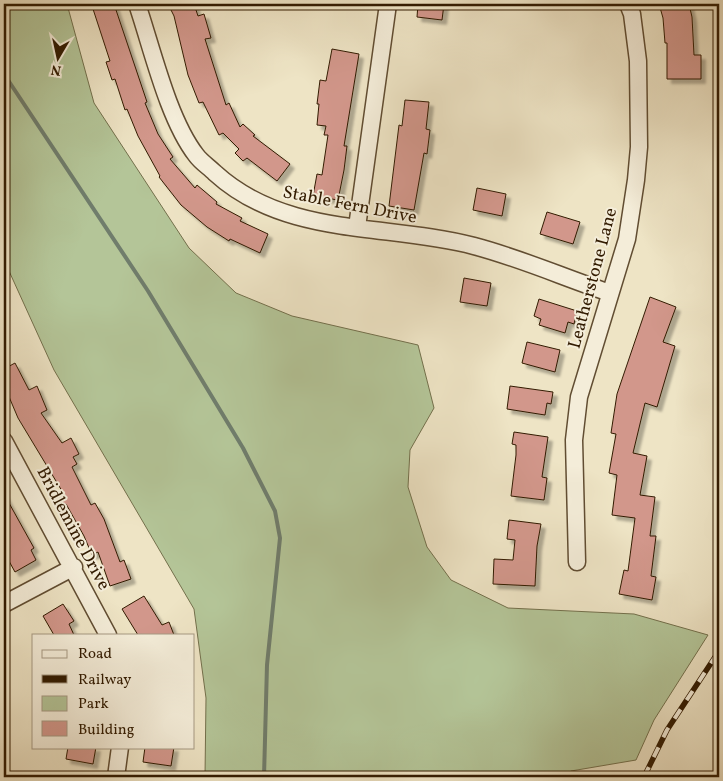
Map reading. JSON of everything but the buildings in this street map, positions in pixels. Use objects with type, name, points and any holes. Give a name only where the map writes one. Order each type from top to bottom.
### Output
[{"type":"street","name":"Stable Fern Drive","points":[[137,4],[177,124],[196,156],[229,186],[265,207],[300,218],[473,246],[610,293]]},
{"type":"street","points":[[357,227],[388,4]]},
{"type":"street","name":"Leatherstone Lane","points":[[576,562],[574,440],[579,398],[627,238],[639,147],[638,61],[632,14],[628,4]]},
{"type":"street","name":"Bridlemine Drive","points":[[4,441],[74,567],[108,634]]},
{"type":"street","points":[[4,604],[74,567]]},
{"type":"street","points":[[116,777],[120,748]]},
{"type":"green space","points":[[4,4],[67,4],[94,103],[189,248],[236,293],[292,316],[418,345],[434,408],[410,450],[408,487],[427,547],[451,580],[508,608],[634,614],[708,635],[654,720],[636,760],[571,771],[563,777],[205,777],[206,698],[194,609],[54,370],[4,260]]},
{"type":"waterway","points":[[4,74],[148,291],[243,448],[275,511],[280,538],[267,665],[264,777]]},
{"type":"railway","points":[[644,777],[667,730],[719,651]]}]
